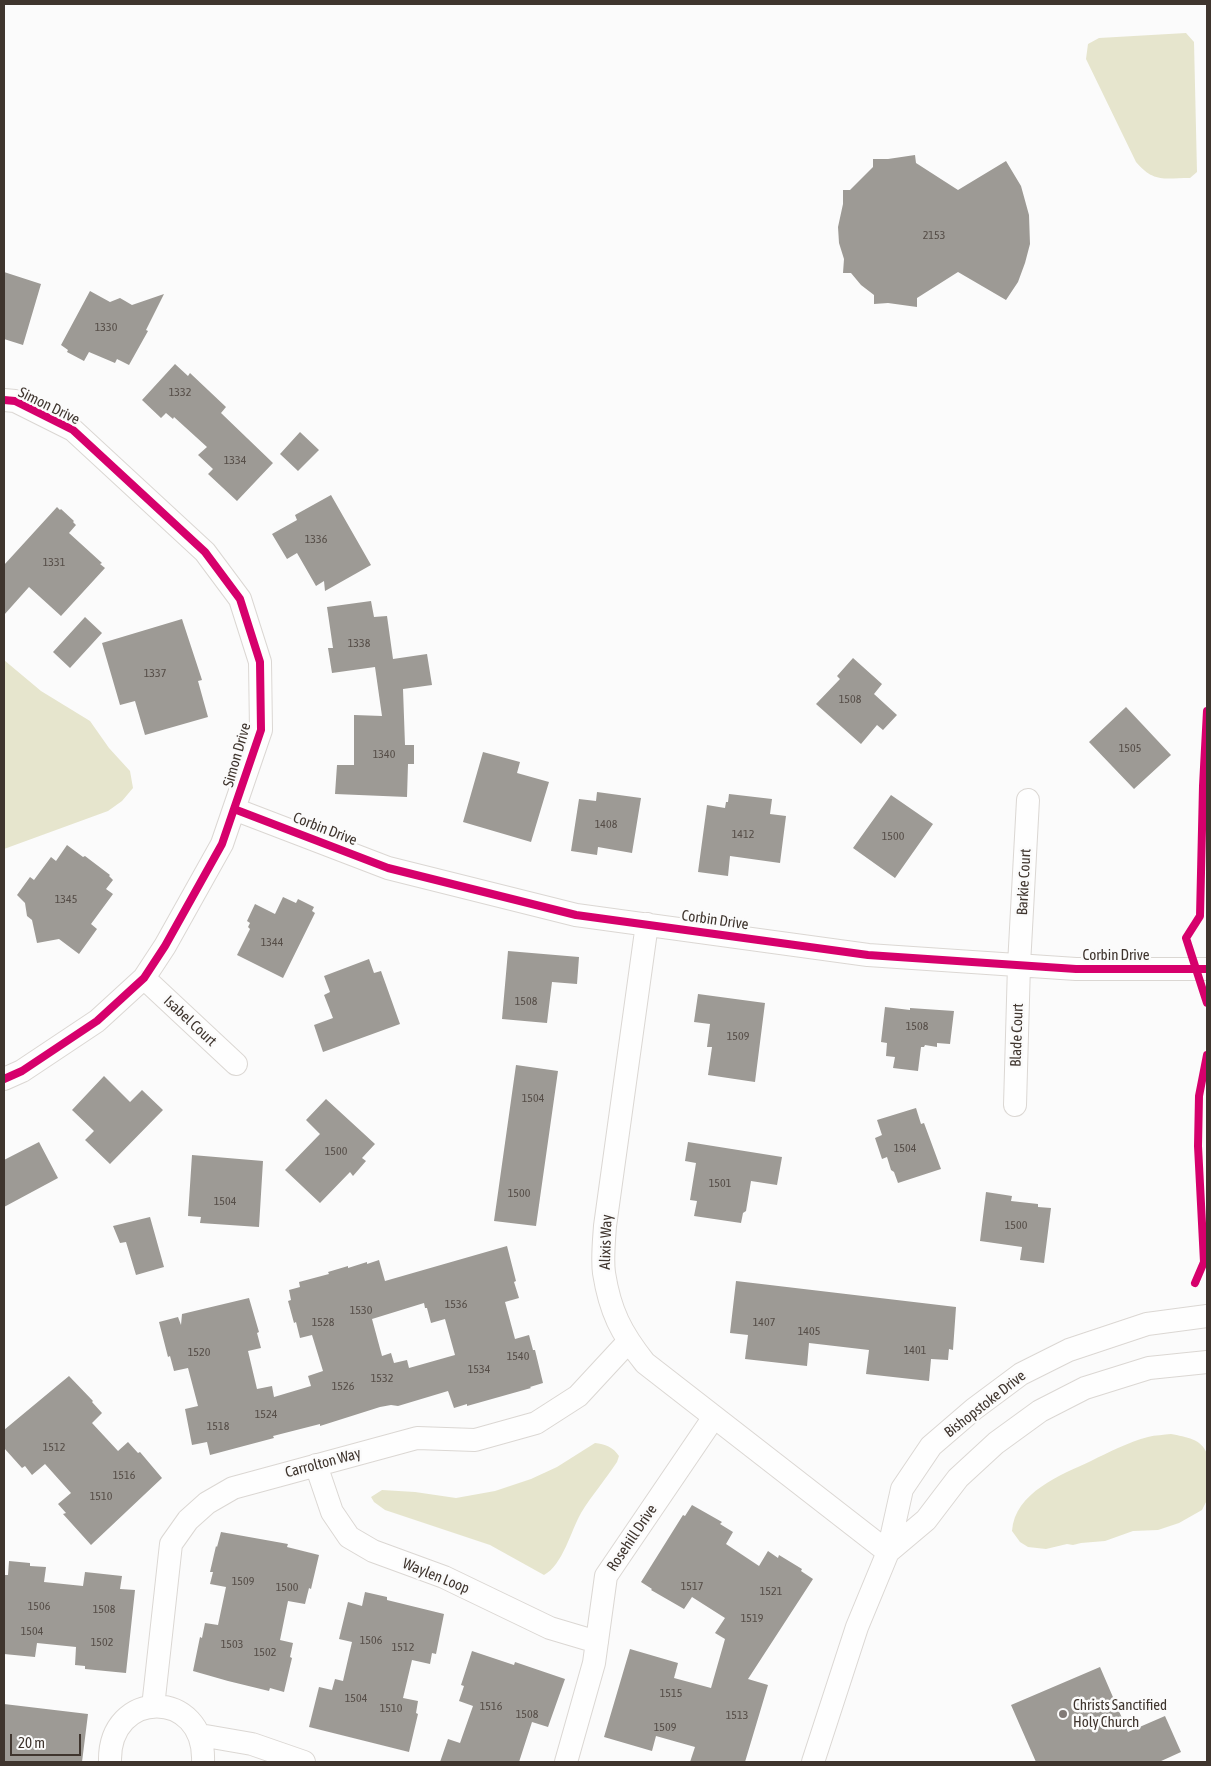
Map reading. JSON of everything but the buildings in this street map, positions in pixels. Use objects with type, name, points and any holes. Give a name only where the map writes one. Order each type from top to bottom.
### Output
[{"type":"street","name":"Simon Drive","points":[[4,400],[15,401],[73,430],[205,552],[240,599],[260,662],[261,730],[222,844],[166,946],[144,978],[97,1020],[22,1071],[4,1079]]},
{"type":"street","name":"Barkie Court","points":[[1019,965],[1028,800]]},
{"type":"street","name":"Corbin Drive","points":[[234,809],[388,868],[576,915],[868,955],[1076,969],[1207,969]]},
{"type":"street","name":"Alixis Way","points":[[647,924],[605,1226],[604,1271],[614,1316],[628,1342],[645,1363],[888,1552]]},
{"type":"street","name":"Blade Court","points":[[1015,1105],[1019,965]]},
{"type":"street","name":"Isabel Court","points":[[144,978],[236,1064]]},
{"type":"street","name":"Bishopstoke Drive","points":[[813,1762],[857,1627],[888,1552],[902,1489],[932,1446],[974,1409],[1021,1374],[1069,1350],[1147,1324],[1207,1316]]},
{"type":"street","name":"Carrolton Way","points":[[153,1706],[171,1544],[188,1520],[207,1502],[233,1488],[417,1438],[475,1440],[536,1423],[578,1396],[628,1342]]},
{"type":"street","name":"Bishopstoke Drive","points":[[888,1552],[926,1520],[958,1478],[996,1443],[1040,1411],[1085,1388],[1149,1368],[1207,1362]]},
{"type":"street","name":"Rosehill Drive","points":[[566,1762],[594,1663],[606,1576],[714,1417]]},
{"type":"street","name":"Waylen Loop","points":[[316,1465],[332,1512],[349,1537],[373,1551],[444,1577],[550,1628],[597,1642]]},
{"type":"street","points":[[110,1762],[110,1747],[115,1732],[125,1719],[138,1710],[153,1706],[181,1713],[192,1722],[200,1734],[204,1748],[203,1762]]},
{"type":"street","points":[[200,1734],[252,1744],[304,1762]]},
{"type":"shaded area","points":[[1186,33],[1194,42],[1197,172],[1190,178],[1160,178],[1142,169],[1136,162],[1086,59],[1088,44],[1099,38]]},
{"type":"shaded area","points":[[4,660],[41,691],[90,721],[109,748],[130,771],[133,788],[122,801],[108,811],[4,849]]},
{"type":"shaded area","points":[[1171,1434],[1188,1438],[1197,1442],[1205,1449],[1207,1454],[1207,1500],[1202,1510],[1179,1523],[1158,1530],[1133,1531],[1105,1541],[1067,1544],[1046,1549],[1028,1547],[1020,1542],[1012,1531],[1015,1517],[1021,1506],[1030,1495],[1054,1479],[1134,1442],[1151,1436]]},
{"type":"shaded area","points":[[595,1443],[605,1445],[614,1450],[619,1456],[617,1462],[581,1513],[566,1547],[556,1563],[544,1575],[490,1545],[385,1510],[374,1502],[371,1497],[382,1490],[415,1492],[456,1498],[495,1491],[531,1479],[557,1467]]},
{"type":"cycle path","points":[[4,400],[15,401],[73,430],[205,552],[240,599],[260,662],[261,730],[222,844],[165,946],[144,978],[97,1021],[22,1071],[4,1079]]},
{"type":"cycle path","points":[[1207,711],[1200,916],[1186,938],[1207,1003]]},
{"type":"cycle path","points":[[234,809],[388,868],[576,915],[868,955],[1076,969],[1207,969]]},
{"type":"cycle path","points":[[1195,1283],[1204,1262],[1198,1146],[1199,1096],[1207,1055]]},
{"type":"place","name":"Christs Sanctified Holy Church","points":[[1063,1714]]}]
